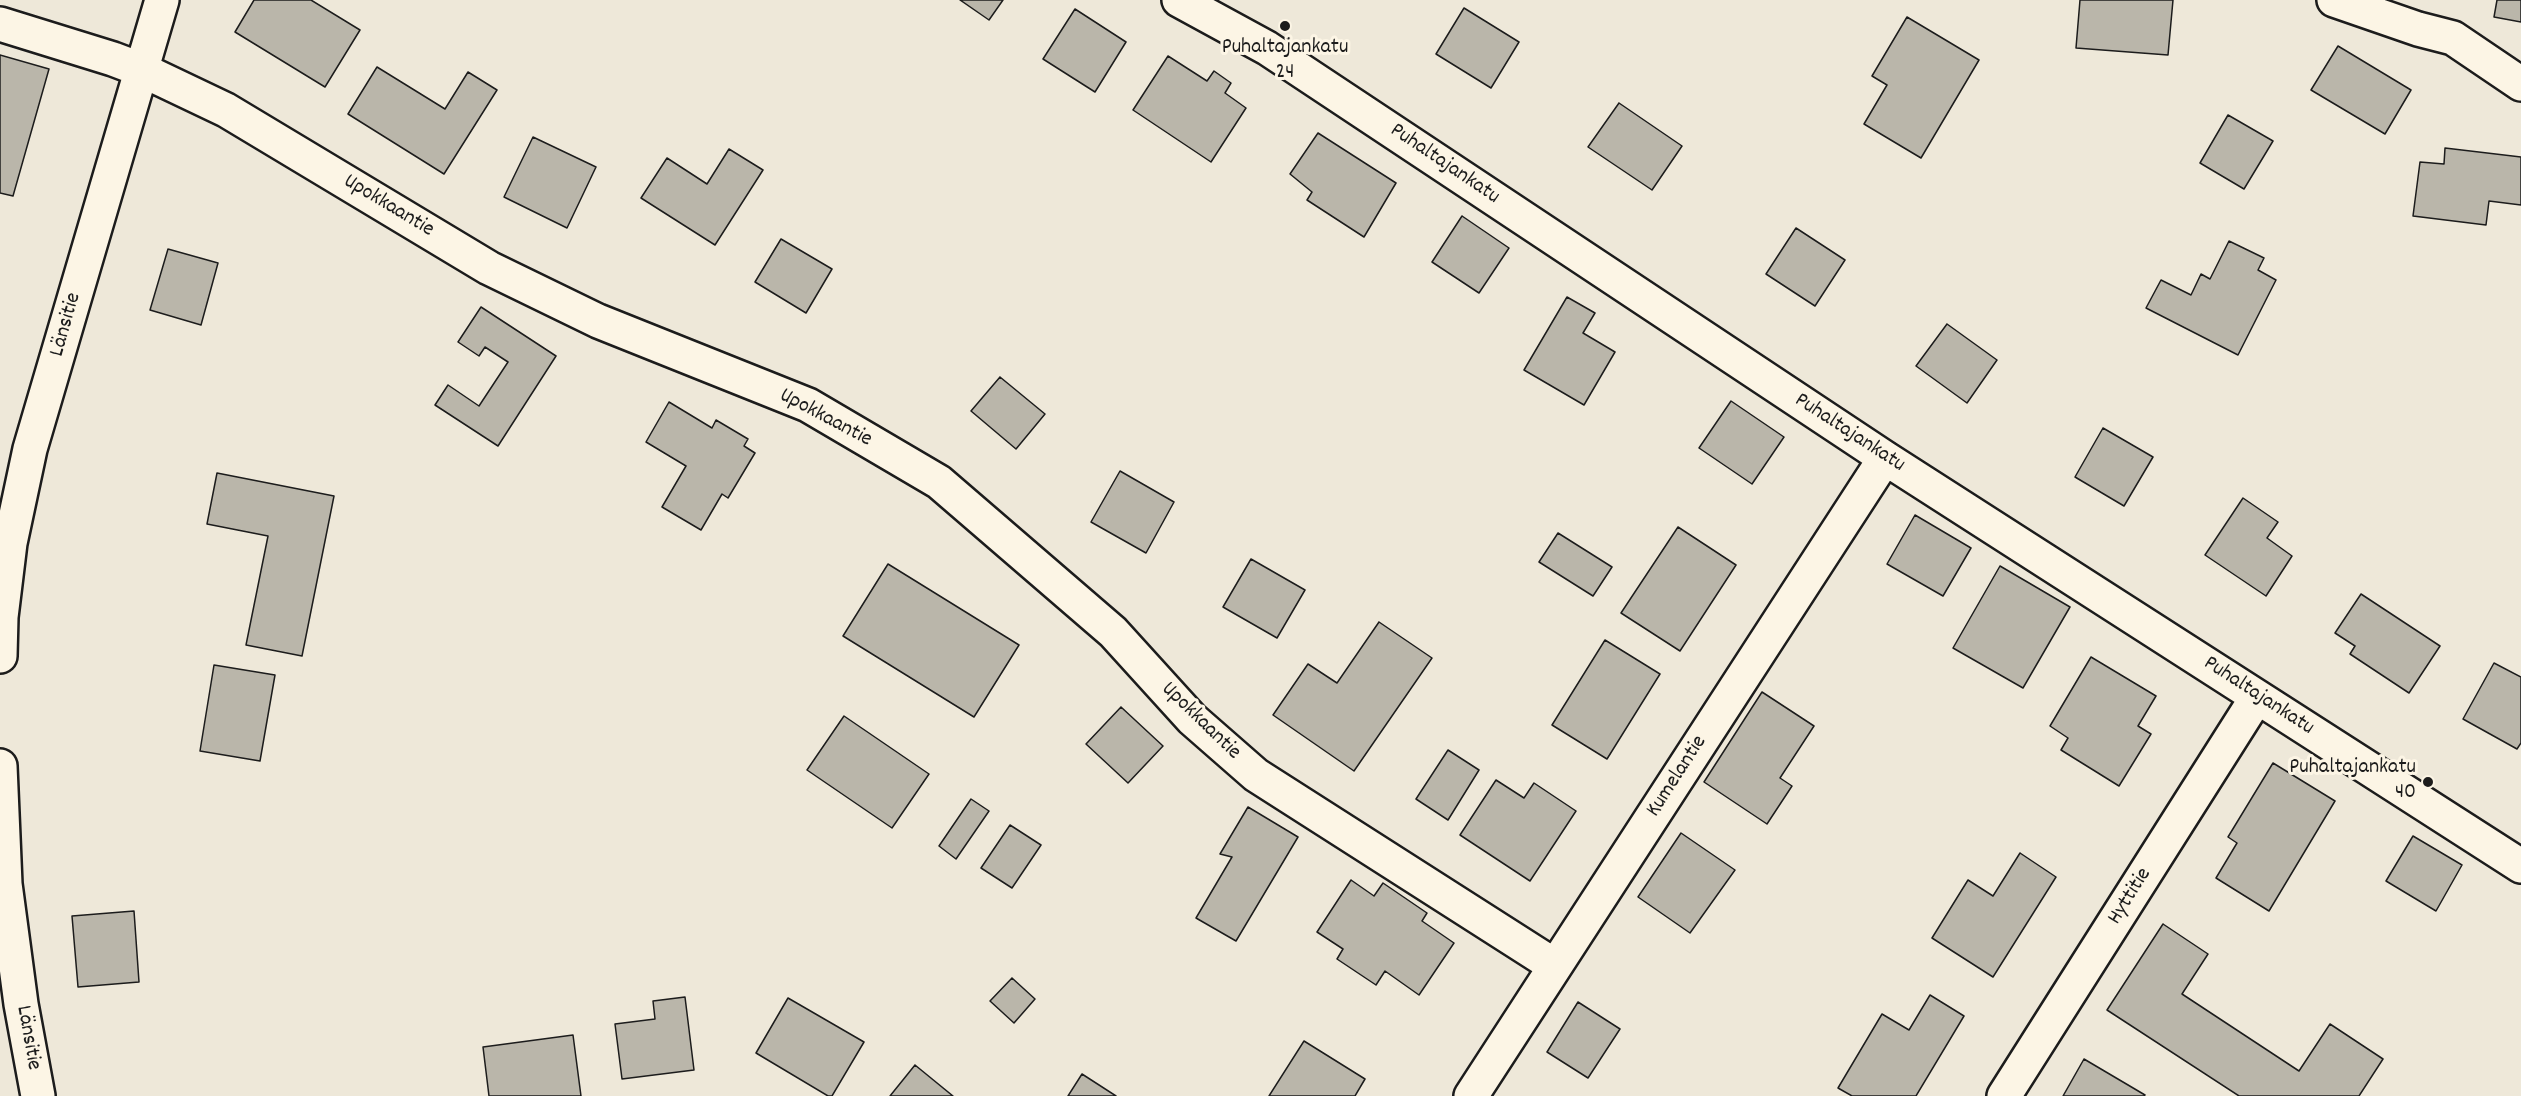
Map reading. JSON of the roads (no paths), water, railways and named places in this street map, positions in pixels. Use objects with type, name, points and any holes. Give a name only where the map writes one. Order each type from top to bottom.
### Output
[{"type":"street","name":"Länsitie","points":[[0,656],[1,617],[10,543],[30,449],[162,0]]},
{"type":"street","name":"Puhaltajankatu","points":[[1179,0],[1267,48],[1885,458],[2521,866]]},
{"type":"street","points":[[2334,0],[2418,29],[2453,38],[2521,84]]},
{"type":"street","name":"Upokkaantie","points":[[0,24],[142,70],[225,110],[489,268],[598,321],[808,405],[939,482],[1113,632],[1192,719],[1256,775],[1555,966]]},
{"type":"street","name":"Kumelantie","points":[[1471,1096],[1885,458]]},
{"type":"street","name":"Hyttitie","points":[[2004,1096],[2258,697]]},
{"type":"street","name":"Länsitie","points":[[0,766],[2,883],[38,1096]]},
{"type":"place","name":"Puhaltajankatu 24","points":[[1285,26]]},
{"type":"place","name":"Puhaltajankatu 40","points":[[2428,782]]}]
